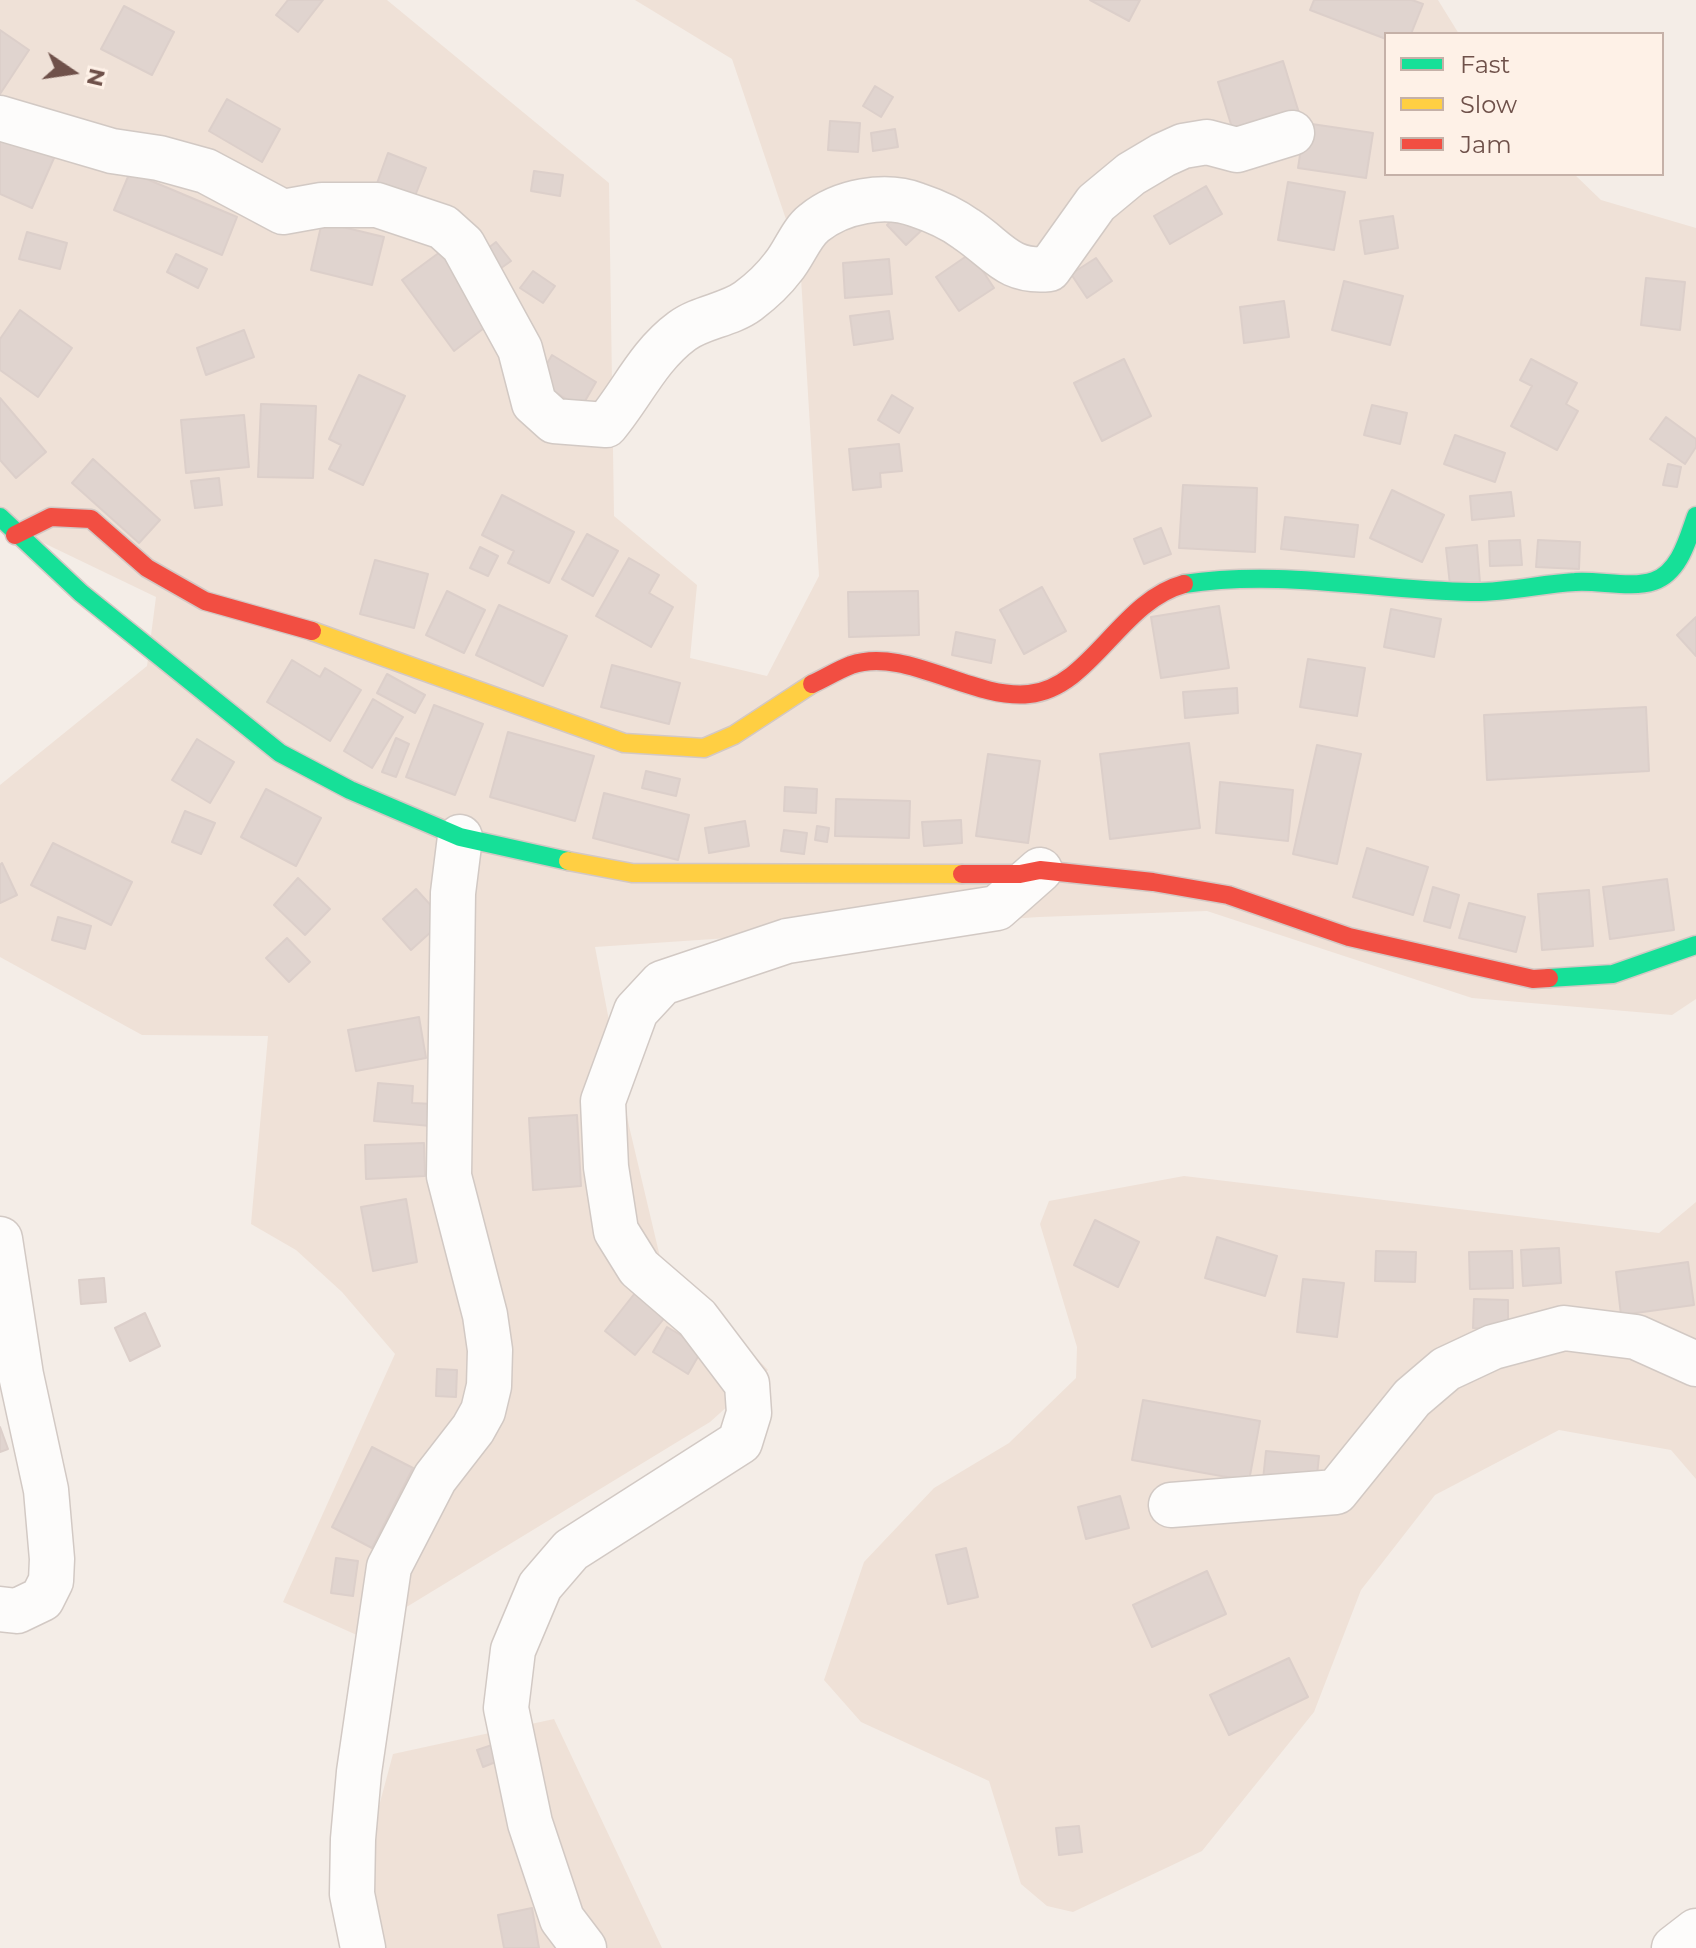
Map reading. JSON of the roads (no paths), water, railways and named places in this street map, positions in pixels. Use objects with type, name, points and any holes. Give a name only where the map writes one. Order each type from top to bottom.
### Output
[{"type":"street","points":[[0,118],[112,151],[159,158],[206,171],[283,212],[322,205],[377,205],[443,227],[463,245],[520,349],[534,403],[554,421],[606,425],[642,371],[682,330],[747,302],[782,268],[812,224],[838,208],[863,201],[908,201],[942,214],[969,230],[1005,261],[1029,271],[1049,269],[1096,203],[1131,174],[1163,155],[1183,146],[1207,142],[1237,150],[1292,133]]},
{"type":"street","points":[[15,535],[51,517],[91,519],[147,568],[205,601],[320,633],[624,743],[704,748],[734,735],[797,692],[853,664],[894,663],[1002,694],[1018,697],[1038,694],[1062,682],[1085,663],[1150,597],[1177,585],[1199,581],[1297,578],[1476,592],[1532,584],[1654,581],[1670,571],[1680,559],[1696,516]]},
{"type":"street","points":[[0,517],[15,535],[81,593],[280,753],[350,790],[460,837],[497,848],[632,873],[1020,874],[1040,870],[1153,882],[1228,895],[1349,937],[1533,979],[1613,974],[1696,945]]},
{"type":"street","points":[[363,1948],[352,1894],[353,1839],[389,1567],[435,1478],[483,1411],[489,1386],[490,1350],[485,1315],[449,1176],[453,893],[460,837]]},
{"type":"street","points":[[584,1948],[562,1919],[530,1823],[506,1708],[513,1650],[540,1586],[571,1550],[600,1528],[660,1495],[740,1442],[749,1413],[747,1384],[697,1318],[639,1268],[616,1231],[606,1167],[603,1101],[636,1011],[662,983],[787,941],[997,908],[1040,870]]},
{"type":"street","points":[[0,1239],[21,1375],[46,1490],[52,1559],[51,1581],[42,1599],[17,1611],[0,1609]]},
{"type":"street","points":[[1171,1505],[1336,1492],[1412,1398],[1446,1369],[1493,1347],[1545,1330],[1564,1328],[1636,1337],[1696,1364]]},
{"type":"street","points":[[1674,1948],[1696,1931]]}]
